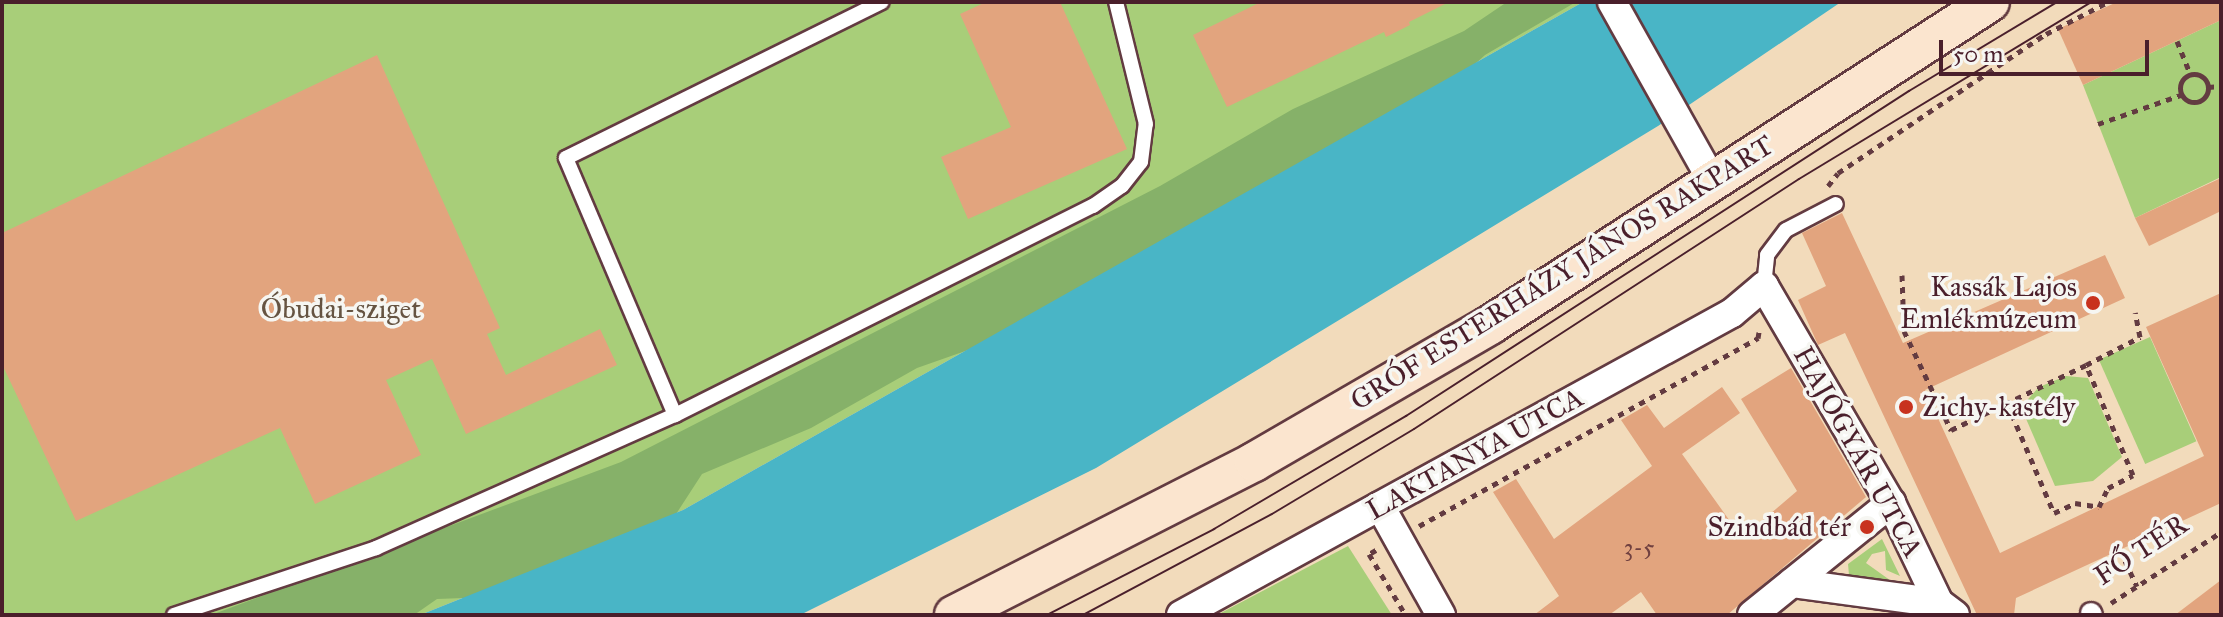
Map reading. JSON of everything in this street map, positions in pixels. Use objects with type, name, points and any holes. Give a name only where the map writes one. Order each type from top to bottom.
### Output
[{"type":"main road","name":"GRÓF ESTERHÁZY JÁNOS RAKPART","points":[[954,615],[1254,462],[1490,325],[1990,2]]},
{"type":"street","points":[[1612,2],[1712,180]]},
{"type":"street","name":"HAJÓGYÁR UTCA","points":[[1764,286],[1891,503],[1947,609]]},
{"type":"street","name":"LAKTANYA UTCA","points":[[1181,615],[1732,313],[1764,286]]},
{"type":"street","points":[[1752,615],[1891,503]]},
{"type":"street","points":[[1380,506],[1441,615]]},
{"type":"street","points":[[1792,583],[1947,609]]},
{"type":"lane","points":[[675,415],[566,158],[881,2]]},
{"type":"lane","points":[[174,615],[376,548],[675,415],[1038,235],[1122,186],[1141,162],[1146,124],[1120,4]]},
{"type":"lane","points":[[1764,286],[1767,255],[1786,230],[1836,204]]},
{"type":"path","points":[[1843,169],[2057,27],[2108,2]]},
{"type":"path","points":[[2177,41],[2190,74]]},
{"type":"path","points":[[2181,95],[2181,81],[2190,74],[2201,75],[2208,87]]},
{"type":"path","points":[[2098,124],[2181,95],[2197,102],[2208,87],[2221,86]]},
{"type":"path","points":[[1902,275],[1904,331],[1951,430],[2140,337],[2135,312]]},
{"type":"path","points":[[1406,615],[1369,554],[1397,535],[1758,338],[1764,286]]},
{"type":"path","points":[[2007,403],[2054,513],[2075,503],[2099,507],[2108,488],[2133,475],[2086,365]]},
{"type":"path","name":"FŐ TÉR","points":[[2092,614],[2221,532]]},
{"type":"path","points":[[2120,550],[2137,586]]},
{"type":"green space","name":"Óbudai-sziget","points":[[2,2],[1583,2],[683,510],[420,615],[2,615]]},
{"type":"green space","points":[[1507,2],[1576,2],[1485,55],[1441,95],[1068,315],[917,368],[811,428],[702,474],[645,562],[518,596],[437,599],[414,615],[211,615],[621,462],[1160,186],[1293,109],[1464,31]]},
{"type":"green space","points":[[2221,20],[2221,177],[2135,218],[2083,85]]},
{"type":"green space","points":[[2150,337],[2196,441],[2145,464],[2099,360]]},
{"type":"green space","points":[[2066,376],[2088,378],[2122,457],[2093,481],[2055,486],[2021,407],[2039,387]]},
{"type":"green space","points":[[1882,539],[1900,576],[1886,570],[1885,551],[1872,554],[1866,563],[1894,583],[1849,575],[1848,564]]},
{"type":"green space","points":[[1348,546],[1392,615],[1217,615]]},
{"type":"water","points":[[1583,2],[1841,2],[1658,126],[1096,468],[800,615],[420,615],[683,510]]},
{"type":"building","points":[[986,2],[1060,2],[1127,149],[968,219],[941,157],[1011,127],[960,14]]},
{"type":"building","points":[[1261,2],[1449,2],[1386,37],[1384,32],[1227,107],[1193,35]]},
{"type":"building","points":[[2117,2],[2221,2],[2221,20],[2083,85],[2058,29]]},
{"type":"building","points":[[377,55],[500,328],[487,334],[506,375],[600,329],[617,365],[466,434],[432,359],[386,380],[421,455],[315,504],[280,428],[76,521],[2,364],[2,233]]},
{"type":"building","points":[[2221,178],[2221,211],[2149,246],[2135,218]]},
{"type":"building","name":"Zichy-kastély","points":[[1842,213],[1903,343],[2105,255],[2125,298],[1925,390],[2000,553],[2204,456],[2146,327],[2221,293],[2221,503],[2016,598],[2014,615],[1977,615],[1845,333],[1818,345],[1798,300],[1826,286],[1802,233]]},
{"type":"building","points":[[1791,368],[1866,497],[1727,615],[1657,615],[1641,592],[1609,615],[1534,615],[1559,596],[1493,492],[1516,479],[1554,539],[1652,466],[1621,420],[1647,405],[1664,428],[1722,387],[1740,413],[1682,454],[1742,538],[1797,491],[1741,399]]},
{"type":"building","points":[[2221,580],[2221,615],[2175,615]]},
{"type":"tram line","points":[[1047,615],[1214,529],[1406,416],[1909,91],[2057,2]]},
{"type":"tram line","points":[[1083,615],[1272,514],[1414,429],[1799,179],[2091,2]]},
{"type":"place","name":"Kassák Lajos Emlékmúzeum","points":[[2093,303]]},
{"type":"place","name":"Zichy-kastély","points":[[1906,407]]},
{"type":"place","name":"Szindbád tér","points":[[1867,527]]}]
